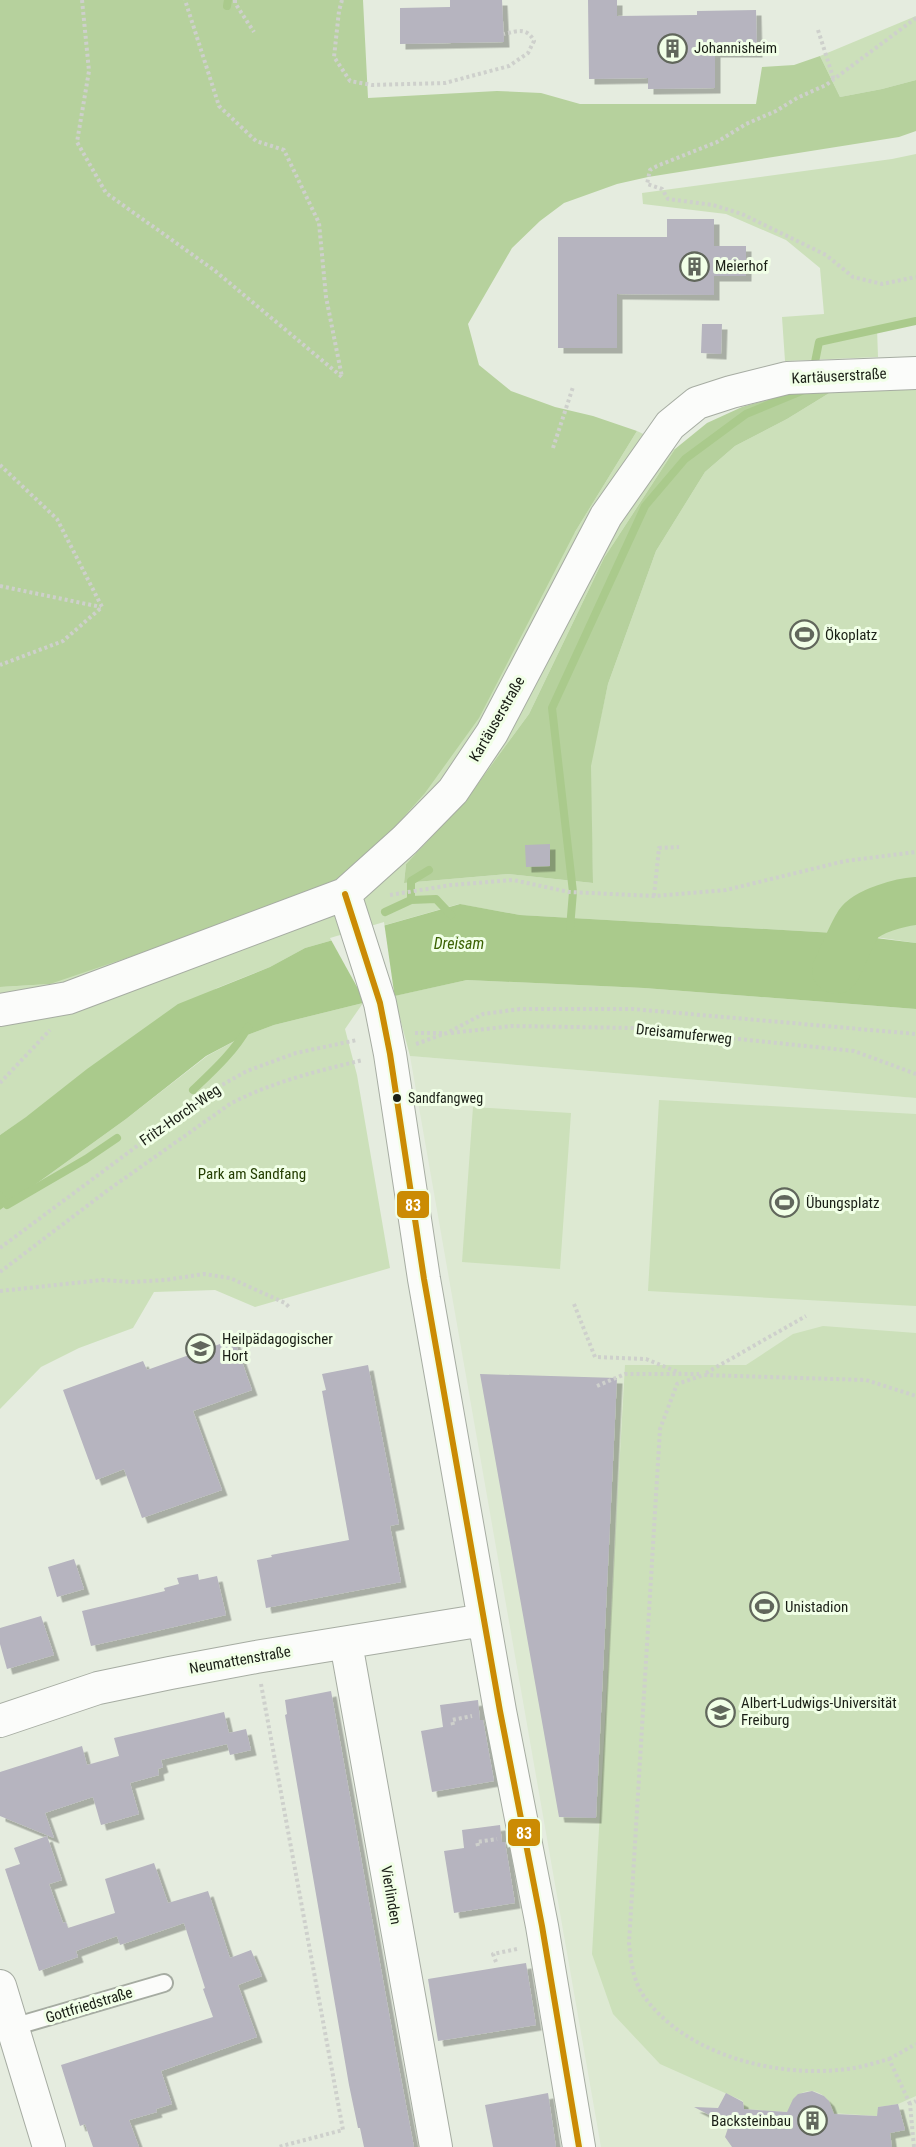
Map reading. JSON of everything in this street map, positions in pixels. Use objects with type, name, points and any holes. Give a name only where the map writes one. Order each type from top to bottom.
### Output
[{"type":"street","name":"Kartäuserstraße","points":[[0,1010],[68,998],[246,930],[348,905],[405,840],[453,791],[492,733],[606,516],[670,425],[697,403],[787,378],[916,372]]},
{"type":"street","points":[[348,905],[385,1030],[424,1279],[484,1620],[543,1926],[579,2147]]},
{"type":"street","name":"Neumattenstraße","points":[[0,1721],[98,1688],[256,1657],[484,1620]]},
{"type":"street","name":"Vierlinden","points":[[346,1643],[436,2147]]},
{"type":"street","points":[[0,1986],[49,2147]]},
{"type":"lane","name":"Gottfriedstraße","points":[[13,2027],[164,1983]]},
{"type":"path","points":[[82,0],[88,72],[77,142],[106,193],[214,270],[342,377],[326,297],[319,223],[284,150],[256,141],[219,106],[185,0]]},
{"type":"path","points":[[235,0],[254,32]]},
{"type":"path","points":[[342,0],[334,57],[350,81],[372,85],[445,83],[509,66],[528,52],[534,41],[531,34],[522,30],[504,34]]},
{"type":"path","points":[[916,18],[834,80],[746,124],[717,142],[650,170],[647,184],[662,189],[668,199],[713,205],[742,214],[826,255],[853,277],[882,284],[916,277]]},
{"type":"path","points":[[818,30],[834,80]]},
{"type":"path","points":[[553,448],[573,387]]},
{"type":"path","points":[[0,465],[57,519],[102,607]]},
{"type":"path","points":[[0,586],[102,607]]},
{"type":"path","points":[[0,665],[63,641],[102,607]]},
{"type":"path","points":[[654,896],[659,848],[679,848]]},
{"type":"path","points":[[398,893],[451,885],[513,880],[569,892],[654,896],[726,890],[845,861],[916,852]]},
{"type":"path","points":[[0,1083],[49,1032],[60,1017],[68,998]]},
{"type":"path","points":[[0,1272],[108,1190],[230,1104],[249,1094],[338,1066],[385,1030],[447,1033],[483,1014],[520,1009],[542,1009],[633,1010],[916,1034]]},
{"type":"path","name":"Dreisamuferweg","points":[[447,1033],[512,1026],[633,1028],[854,1051],[916,1074]]},
{"type":"path","name":"Fritz-Horch-Weg","points":[[0,1248],[211,1091],[247,1071],[296,1053],[385,1030]]},
{"type":"path","points":[[0,1291],[102,1280],[133,1282],[165,1280],[204,1274],[230,1278],[285,1303],[290,1308]]},
{"type":"path","points":[[574,1304],[595,1357],[646,1359],[684,1374]]},
{"type":"path","points":[[806,1316],[704,1374],[677,1384],[660,1429],[629,1943],[632,1970],[642,1994],[664,2019],[695,2041],[733,2058],[772,2068],[810,2072],[854,2068],[890,2059],[916,2044]]},
{"type":"path","points":[[597,1386],[625,1374],[704,1374],[866,1380],[916,1396]]},
{"type":"path","points":[[256,1657],[343,2130],[278,2147]]},
{"type":"path","points":[[890,2059],[910,2104],[914,2147]]},
{"type":"path","points":[[910,2104],[916,2101]]},
{"type":"shaded area","points":[[0,0],[363,0],[368,98],[497,91],[541,93],[580,104],[756,104],[762,67],[794,65],[820,56],[840,97],[916,80],[916,131],[899,137],[648,177],[617,184],[564,203],[540,221],[512,248],[468,324],[479,365],[511,391],[555,407],[593,416],[637,431],[575,532],[479,718],[425,793],[368,857],[336,881],[309,896],[50,984],[0,987]]},
{"type":"shaded area","points":[[831,392],[787,419],[735,446],[705,472],[656,551],[608,684],[591,766],[593,883],[508,874],[404,883],[406,864],[465,801],[529,714],[604,558],[675,449],[707,423],[742,407],[785,395]]},
{"type":"shaded area","name":"Albert-Ludwigs-Universität Freiburg","points":[[410,1056],[916,1098],[916,2147],[601,2147]]},
{"type":"green space","points":[[916,16],[916,80],[840,97],[820,56]]},
{"type":"green space","points":[[916,154],[916,324],[877,328],[878,357],[785,361],[782,317],[824,314],[820,268],[786,240],[726,214],[643,204],[642,193]]},
{"type":"green space","points":[[916,387],[916,889],[868,903],[850,914],[835,933],[520,915],[459,904],[305,948],[270,967],[217,988],[0,1135],[0,987],[50,984],[575,532],[637,431],[675,449],[604,558],[529,714],[465,801],[406,864],[404,883],[508,874],[593,883],[590,766],[608,684],[656,551],[705,472],[735,446],[787,419],[831,392]]},
{"type":"green space","points":[[916,906],[916,943],[875,937],[875,920]]},
{"type":"green space","points":[[467,980],[644,988],[916,1009],[916,1098],[410,1056],[394,996]]},
{"type":"green space","name":"Park am Sandfang","points":[[363,1003],[345,1029],[357,1075],[390,1268],[255,1307],[215,1290],[154,1292],[133,1328],[79,1348],[41,1367],[0,1409],[0,1210],[126,1119],[207,1056],[242,1037],[274,1025]]},
{"type":"green space","name":"Übungsplatz","points":[[659,1100],[916,1114],[916,1306],[648,1291]]},
{"type":"green space","points":[[473,1107],[571,1113],[560,1269],[462,1262]]},
{"type":"green space","name":"Unistadion","points":[[823,1326],[916,1333],[916,2096],[898,2104],[879,2107],[877,2116],[832,2113],[825,2097],[811,2091],[797,2096],[789,2112],[744,2109],[743,2101],[660,2064],[613,2014],[592,1954],[625,1365],[746,1365],[793,1334]]},
{"type":"water","name":"Dreisam","points":[[460,904],[520,915],[835,933],[916,943],[916,1009],[644,988],[467,980],[274,1025],[242,1037],[206,1056],[126,1119],[0,1210],[0,1135],[178,1004],[270,967],[305,948]]},
{"type":"pier","points":[[384,922],[395,999],[367,1005],[330,938]]},
{"type":"building","points":[[450,0],[502,0],[504,42],[400,44],[400,8],[450,7]]},
{"type":"building","name":"Johannisheim","points":[[588,0],[617,0],[617,16],[697,15],[697,11],[756,10],[757,52],[715,52],[715,88],[648,89],[648,78],[589,79]]},
{"type":"building","points":[[667,219],[714,219],[714,246],[746,246],[746,276],[714,276],[714,295],[617,294],[617,348],[558,348],[558,237],[667,237]]},
{"type":"building","points":[[702,324],[722,324],[721,354],[701,353]]},
{"type":"building","points":[[550,844],[550,866],[526,867],[525,845]]},
{"type":"building","points":[[234,1339],[252,1390],[193,1411],[222,1490],[142,1518],[124,1469],[96,1480],[63,1390],[143,1361],[147,1370]]},
{"type":"building","points":[[368,1365],[399,1524],[390,1526],[401,1582],[266,1608],[257,1560],[272,1557],[271,1555],[349,1540],[322,1391],[326,1390],[322,1374]]},
{"type":"building","points":[[480,1374],[617,1378],[596,1818],[559,1817]]},
{"type":"building","points":[[74,1559],[84,1589],[57,1597],[48,1567]]},
{"type":"building","points":[[198,1574],[199,1580],[217,1576],[226,1615],[91,1646],[82,1611],[165,1591],[164,1588],[179,1584],[177,1578]]},
{"type":"building","points":[[41,1616],[54,1655],[7,1669],[0,1644],[0,1628]]},
{"type":"building","points":[[331,1691],[414,2147],[364,2147],[349,2085],[285,1715],[287,1714],[285,1700]]},
{"type":"building","points":[[478,1700],[480,1720],[483,1720],[494,1781],[432,1792],[421,1731],[443,1727],[440,1705]]},
{"type":"building","points":[[224,1712],[229,1733],[246,1729],[251,1750],[230,1755],[227,1744],[161,1760],[163,1767],[158,1769],[159,1775],[130,1783],[139,1814],[101,1825],[93,1797],[45,1813],[54,1838],[0,1816],[0,1772],[82,1746],[87,1765],[119,1756],[114,1738]]},
{"type":"building","points":[[500,1825],[515,1903],[454,1913],[444,1851],[464,1848],[462,1830]]},
{"type":"building","points":[[47,1836],[62,1880],[49,1884],[63,1923],[66,1922],[68,1928],[115,1913],[105,1879],[154,1863],[168,1903],[208,1891],[230,1958],[251,1950],[262,1976],[238,1985],[257,2037],[161,2071],[172,2104],[156,2109],[157,2112],[129,2120],[139,2147],[93,2147],[85,2124],[80,2126],[61,2065],[213,2017],[203,1989],[205,1988],[184,1923],[120,1945],[117,1936],[76,1951],[78,1957],[39,1971],[5,1869],[20,1864],[14,1848]]},
{"type":"building","points":[[526,1963],[536,2025],[438,2041],[428,1979]]},
{"type":"building","name":"Backsteinbau","points":[[812,2091],[829,2101],[834,2114],[877,2116],[878,2107],[898,2104],[905,2130],[890,2133],[892,2147],[732,2147],[725,2137],[729,2125],[694,2107],[718,2108],[726,2093],[743,2102],[744,2109],[787,2112],[798,2094]]},
{"type":"building","points":[[548,2093],[556,2147],[493,2147],[485,2105]]},
{"type":"waterway","points":[[227,6],[228,0]]},
{"type":"waterway","points":[[813,372],[819,342],[916,321]]},
{"type":"waterway","points":[[570,928],[573,892],[552,708],[645,506],[685,459],[746,414],[804,390]]},
{"type":"waterway","points":[[411,900],[411,881],[429,870]]},
{"type":"waterway","points":[[385,912],[411,900],[436,899],[451,915]]},
{"type":"waterway","points":[[836,970],[856,928],[863,919],[885,908],[916,901]]},
{"type":"waterway","points":[[193,1090],[230,1052],[248,1027]]},
{"type":"waterway","points":[[0,1196],[7,1205],[86,1159],[117,1138]]},
{"type":"transit line","name":"83","points":[[345,894],[380,1003],[390,1054],[424,1279],[500,1711],[542,1926],[579,2147]]},
{"type":"place","name":"Johannisheim","points":[[673,48]]},
{"type":"place","name":"Meierhof","points":[[694,266]]},
{"type":"place","name":"Ökoplatz","points":[[804,635]]},
{"type":"place","name":"Sandfangweg","points":[[397,1098]]},
{"type":"place","name":"Übungsplatz","points":[[785,1203]]},
{"type":"place","name":"Heilpädagogischer Hort","points":[[201,1348]]},
{"type":"place","name":"Unistadion","points":[[764,1607]]},
{"type":"place","name":"Albert-Ludwigs-Universität Freiburg","points":[[720,1712]]},
{"type":"place","name":"Backsteinbau","points":[[812,2121]]}]
